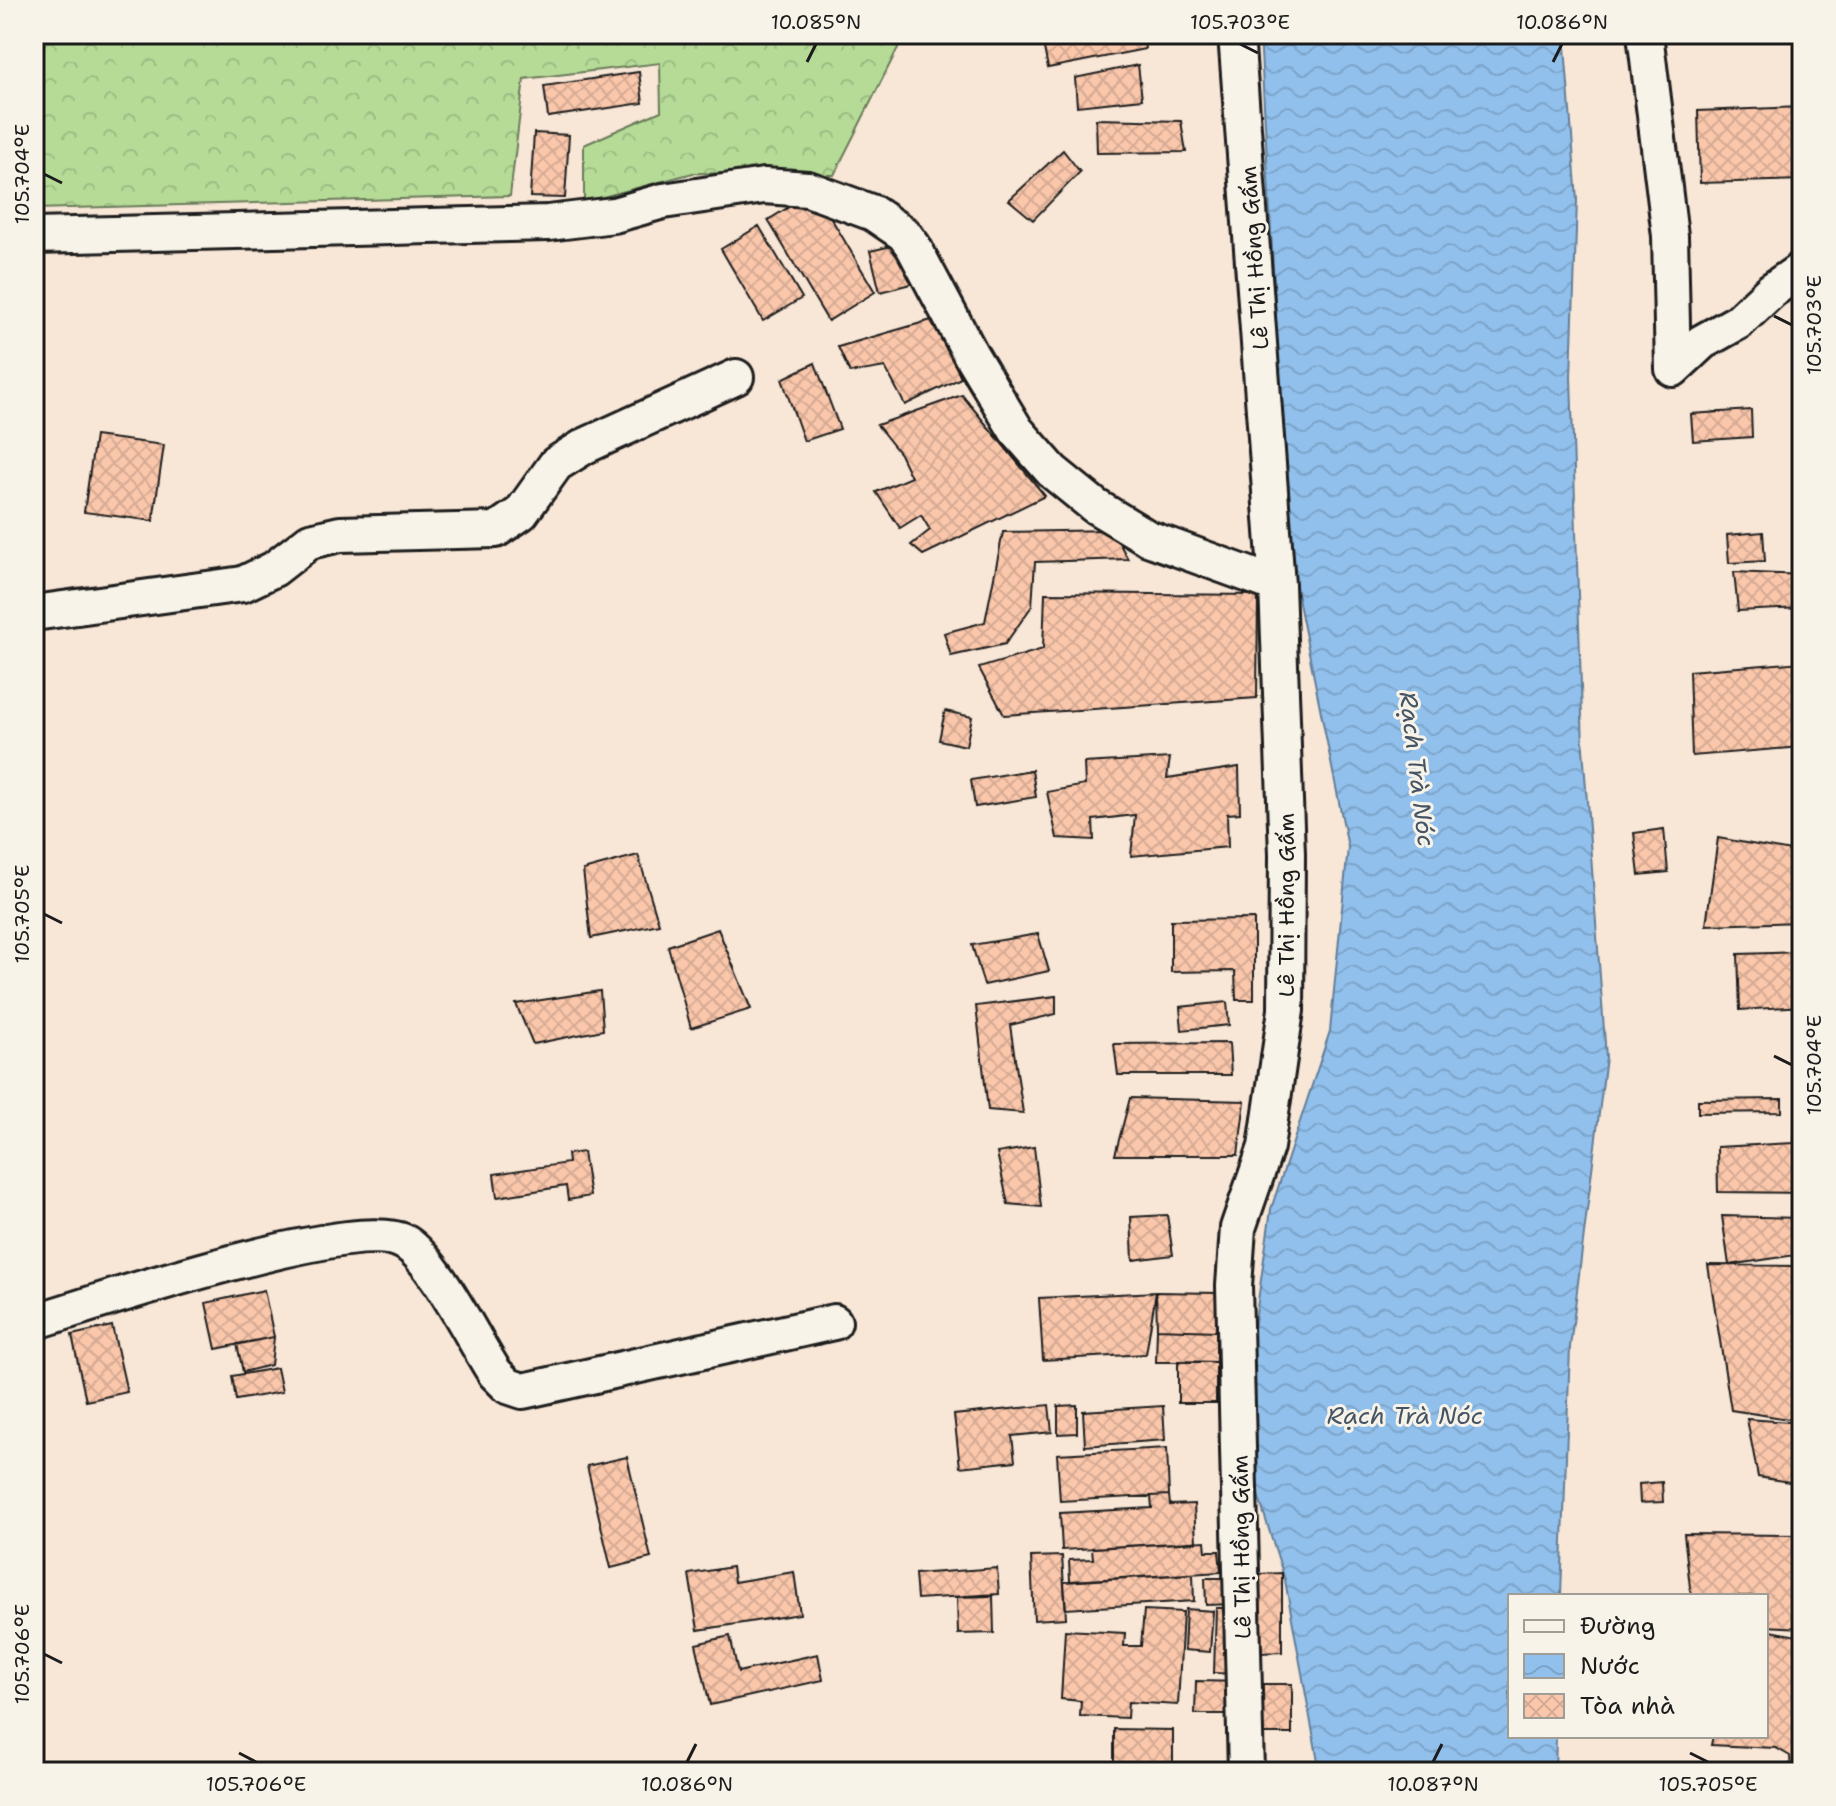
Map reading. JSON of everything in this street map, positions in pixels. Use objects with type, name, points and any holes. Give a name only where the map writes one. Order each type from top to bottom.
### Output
[{"type":"street","name":"Lê Thị Hồng Gấm","points":[[1236,34],[1277,585],[1287,854],[1286,1010],[1266,1147],[1238,1228],[1234,1286],[1246,1772]]},
{"type":"street","points":[[1645,34],[1670,236],[1673,369],[1702,342],[1738,322],[1772,290],[1802,269]]},
{"type":"street","points":[[34,236],[548,223],[614,215],[663,201],[710,193],[764,186],[808,189],[873,213],[904,234],[1016,430],[1052,471],[1095,506],[1148,538],[1277,585]]},
{"type":"street","points":[[34,613],[243,584],[274,569],[310,541],[340,534],[496,530],[521,513],[556,464],[585,446],[736,377]]},
{"type":"street","points":[[34,1322],[253,1256],[373,1236],[404,1242],[428,1264],[495,1373],[508,1386],[523,1391],[834,1322]]},
{"type":"green space","points":[[34,34],[905,34],[834,175],[693,173],[584,202],[584,145],[661,111],[660,63],[524,79],[510,196],[34,209]]},
{"type":"water","name":"Rạch Trà Nóc","points":[[1260,34],[1564,34],[1577,200],[1571,377],[1583,748],[1606,1057],[1570,1347],[1561,1594],[1508,1594],[1508,1738],[1556,1738],[1555,1772],[1320,1772],[1285,1580],[1239,1435],[1271,1209],[1330,1031],[1348,847],[1289,553]]},
{"type":"building","points":[[1089,34],[1143,34],[1145,49],[1048,68],[1043,43]]},
{"type":"building","points":[[1138,65],[1142,99],[1077,106],[1075,78]]},
{"type":"building","points":[[639,72],[643,103],[548,117],[544,86]]},
{"type":"building","points":[[1802,107],[1802,180],[1700,183],[1698,111]]},
{"type":"building","points":[[1096,119],[1181,121],[1186,152],[1097,153]]},
{"type":"building","points":[[534,133],[569,135],[565,198],[530,197]]},
{"type":"building","points":[[1063,150],[1080,172],[1033,220],[1009,200]]},
{"type":"building","points":[[815,191],[875,292],[828,321],[768,220]]},
{"type":"building","points":[[759,226],[802,298],[763,321],[721,249]]},
{"type":"building","points":[[909,242],[918,282],[880,292],[870,251]]},
{"type":"building","points":[[935,319],[961,378],[905,405],[885,367],[850,373],[838,347]]},
{"type":"building","points":[[815,363],[840,429],[804,441],[782,379]]},
{"type":"building","points":[[962,395],[1045,496],[923,555],[911,545],[930,530],[921,515],[900,528],[876,492],[911,477],[900,454],[877,425]]},
{"type":"building","points":[[1751,410],[1752,437],[1693,441],[1691,414]]},
{"type":"building","points":[[95,436],[164,445],[153,521],[84,512]]},
{"type":"building","points":[[1112,530],[1128,559],[1035,562],[1032,606],[1005,644],[951,656],[944,633],[985,622],[1003,532]]},
{"type":"building","points":[[1763,532],[1765,561],[1729,563],[1727,535]]},
{"type":"building","points":[[1734,572],[1802,575],[1802,608],[1738,611]]},
{"type":"building","points":[[1045,593],[1258,595],[1257,698],[1004,715],[979,668],[1043,649]]},
{"type":"building","points":[[1802,662],[1802,747],[1692,756],[1689,671]]},
{"type":"building","points":[[945,711],[972,717],[966,746],[939,740]]},
{"type":"building","points":[[1170,758],[1167,778],[1239,767],[1240,813],[1227,814],[1228,847],[1131,856],[1135,815],[1093,820],[1094,840],[1057,838],[1047,792],[1085,785],[1084,763]]},
{"type":"building","points":[[1032,770],[1036,797],[975,807],[971,780]]},
{"type":"building","points":[[1664,829],[1668,872],[1639,875],[1634,833]]},
{"type":"building","points":[[1718,838],[1802,853],[1802,922],[1706,925]]},
{"type":"building","points":[[638,855],[659,924],[591,938],[583,870]]},
{"type":"building","points":[[1254,919],[1254,1000],[1236,1000],[1235,971],[1171,972],[1171,920]]},
{"type":"building","points":[[718,929],[751,1009],[691,1028],[668,946]]},
{"type":"building","points":[[1038,934],[1049,971],[984,985],[972,945]]},
{"type":"building","points":[[1802,952],[1802,1006],[1740,1010],[1738,954]]},
{"type":"building","points":[[600,991],[603,1030],[533,1044],[516,1004]]},
{"type":"building","points":[[1056,996],[1056,1014],[1010,1025],[1023,1113],[988,1110],[976,1006]]},
{"type":"building","points":[[1227,1002],[1229,1025],[1182,1030],[1180,1007]]},
{"type":"building","points":[[1229,1043],[1231,1075],[1118,1075],[1114,1044]]},
{"type":"building","points":[[1130,1098],[1245,1101],[1238,1155],[1115,1155]]},
{"type":"building","points":[[1782,1099],[1782,1112],[1698,1113],[1698,1100]]},
{"type":"building","points":[[1797,1110],[1802,1110],[1802,1193],[1718,1192],[1717,1147],[1794,1143]]},
{"type":"building","points":[[1034,1147],[1041,1207],[1008,1204],[997,1153]]},
{"type":"building","points":[[583,1152],[590,1196],[568,1200],[566,1186],[497,1197],[494,1174],[568,1163],[567,1154]]},
{"type":"building","points":[[1167,1215],[1173,1255],[1133,1260],[1131,1217]]},
{"type":"building","points":[[1722,1216],[1802,1218],[1802,1254],[1729,1265]]},
{"type":"building","points":[[1708,1265],[1802,1266],[1802,1421],[1731,1410]]},
{"type":"building","points":[[264,1290],[274,1337],[216,1349],[206,1303]]},
{"type":"building","points":[[1156,1292],[1146,1354],[1043,1360],[1039,1298]]},
{"type":"building","points":[[1156,1292],[1218,1293],[1216,1331],[1157,1329]]},
{"type":"building","points":[[112,1326],[127,1392],[86,1401],[72,1335]]},
{"type":"building","points":[[1157,1329],[1216,1331],[1216,1362],[1156,1362]]},
{"type":"building","points":[[274,1337],[271,1365],[243,1372],[237,1344]]},
{"type":"building","points":[[1178,1361],[1216,1362],[1216,1403],[1178,1403]]},
{"type":"building","points":[[277,1368],[282,1392],[236,1400],[232,1376]]},
{"type":"building","points":[[1049,1405],[1052,1432],[1012,1436],[1015,1461],[960,1467],[954,1415]]},
{"type":"building","points":[[1077,1405],[1077,1433],[1058,1434],[1058,1406]]},
{"type":"building","points":[[1163,1406],[1165,1440],[1085,1446],[1083,1411]]},
{"type":"building","points":[[1747,1419],[1802,1423],[1802,1484],[1758,1477]]},
{"type":"building","points":[[1167,1448],[1169,1495],[1060,1501],[1057,1454]]},
{"type":"building","points":[[627,1457],[651,1558],[611,1568],[587,1466]]},
{"type":"building","points":[[1662,1482],[1663,1502],[1640,1503],[1639,1484]]},
{"type":"building","points":[[1169,1495],[1170,1505],[1194,1504],[1196,1542],[1062,1550],[1060,1513],[1152,1508],[1151,1496]]},
{"type":"building","points":[[1684,1534],[1802,1535],[1802,1628],[1768,1626],[1768,1594],[1691,1594]]},
{"type":"building","points":[[1205,1541],[1206,1551],[1219,1551],[1221,1572],[1070,1581],[1069,1560],[1093,1559],[1092,1548]]},
{"type":"building","points":[[1062,1556],[1066,1618],[1034,1620],[1031,1557]]},
{"type":"building","points":[[732,1567],[734,1582],[794,1572],[800,1614],[698,1630],[689,1574]]},
{"type":"building","points":[[997,1568],[999,1594],[917,1599],[915,1574]]},
{"type":"building","points":[[1282,1573],[1282,1652],[1261,1653],[1261,1638],[1244,1639],[1243,1582],[1259,1582],[1259,1574]]},
{"type":"building","points":[[1193,1574],[1194,1601],[1066,1609],[1064,1582]]},
{"type":"building","points":[[1205,1578],[1235,1578],[1235,1604],[1206,1605]]},
{"type":"building","points":[[993,1596],[994,1633],[958,1634],[957,1597]]},
{"type":"building","points":[[1216,1608],[1236,1608],[1234,1674],[1214,1673]]},
{"type":"building","points":[[1186,1609],[1213,1611],[1210,1652],[1184,1650]]},
{"type":"building","points":[[1144,1610],[1183,1612],[1178,1705],[1128,1702],[1127,1718],[1080,1716],[1081,1701],[1061,1699],[1065,1630],[1125,1633],[1124,1646],[1141,1646]]},
{"type":"building","points":[[1768,1630],[1802,1637],[1802,1772],[1791,1771],[1790,1756],[1776,1748],[1711,1745],[1713,1738],[1768,1738]]},
{"type":"building","points":[[730,1636],[738,1672],[818,1654],[823,1680],[710,1705],[696,1644]]},
{"type":"building","points":[[1196,1681],[1243,1682],[1242,1736],[1226,1736],[1226,1714],[1195,1714]]},
{"type":"building","points":[[1251,1684],[1292,1684],[1292,1734],[1251,1734]]},
{"type":"building","points":[[1114,1729],[1173,1730],[1173,1767],[1114,1766]]}]
